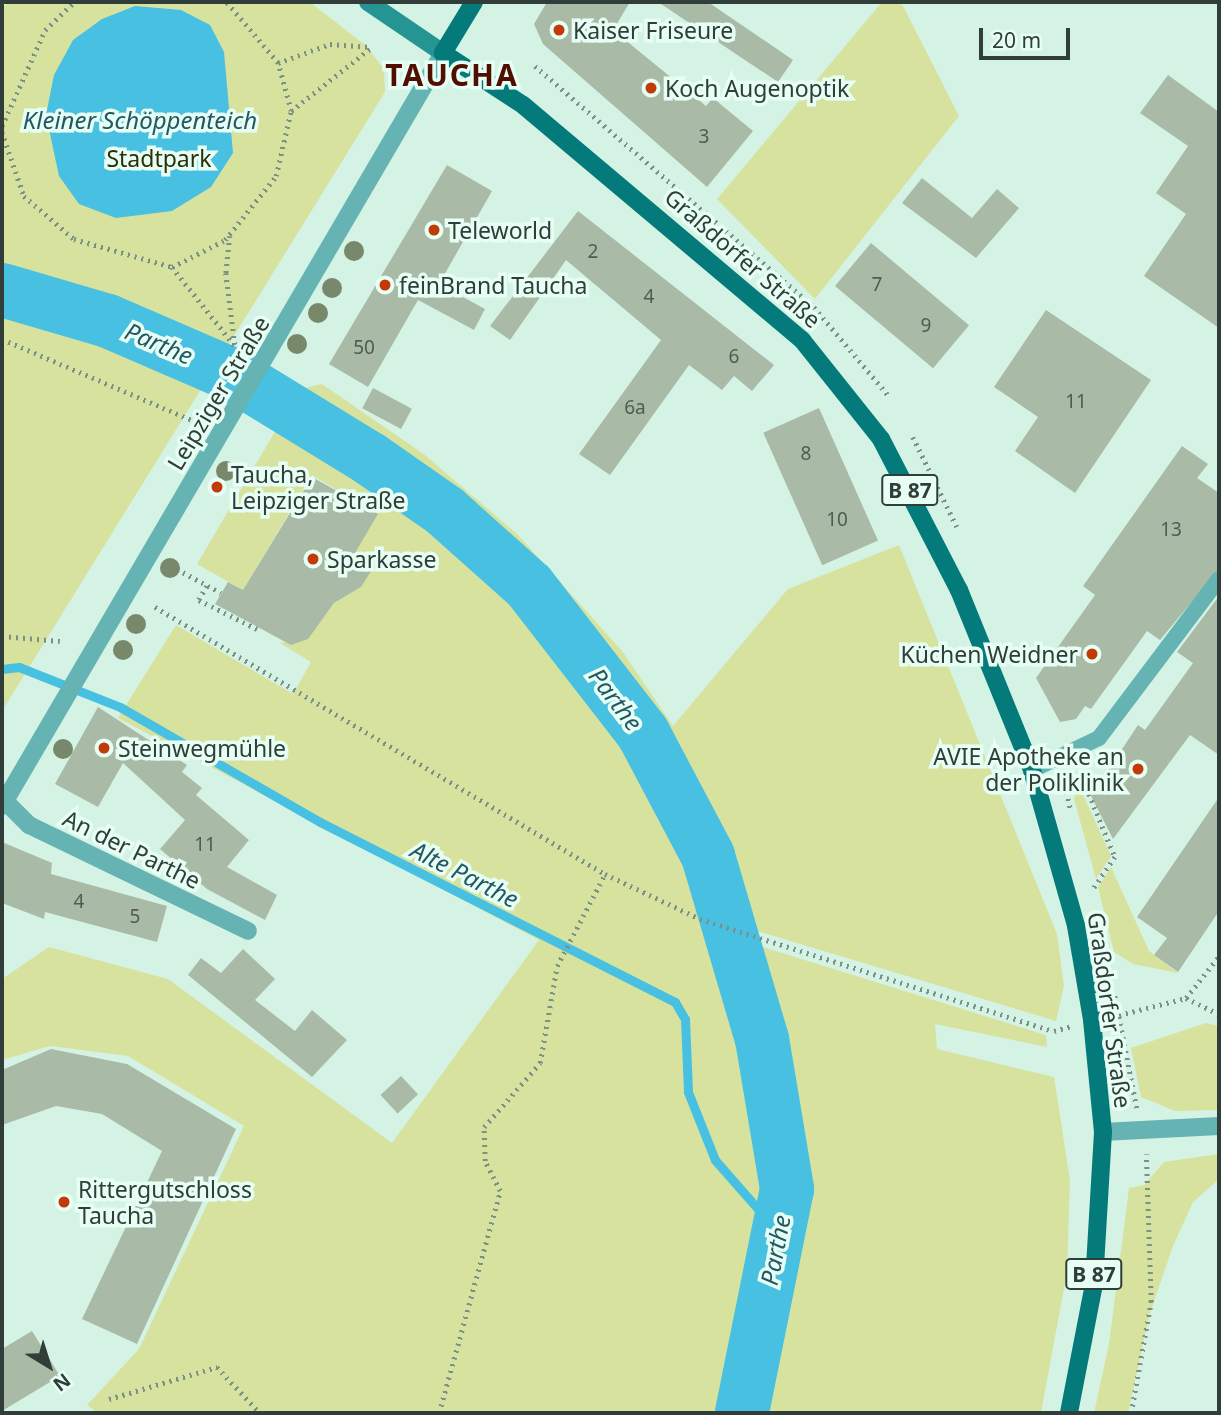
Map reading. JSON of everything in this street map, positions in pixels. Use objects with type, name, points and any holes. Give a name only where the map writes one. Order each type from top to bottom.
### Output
[{"type":"main road","points":[[368,2],[443,53]]},
{"type":"main road","name":"Leipziger Straße","points":[[443,53],[474,2]]},
{"type":"main road","name":"Graßdorfer Straße","points":[[443,53],[523,105],[754,294],[864,412],[937,543],[1032,770],[1076,926],[1103,1132]]},
{"type":"main road","name":"B 87","points":[[1069,1413],[1094,1284],[1103,1132]]},
{"type":"street","name":"Leipziger Straße","points":[[3,803],[263,366],[443,53]]},
{"type":"street","name":"An der Parthe","points":[[3,803],[29,825],[248,931]]},
{"type":"street","name":"Graßdorfer Straße","points":[[1103,1132],[1219,1126]]},
{"type":"lane","points":[[1032,770],[1099,738],[1219,579]]},
{"type":"path","points":[[74,2],[45,30],[2,129],[23,196],[74,239],[172,267],[235,346],[226,273],[230,233]]},
{"type":"path","points":[[172,267],[230,233],[276,176],[291,111],[278,63],[226,2]]},
{"type":"path","points":[[278,63],[330,44],[372,47],[291,111]]},
{"type":"path","points":[[535,66],[814,307],[888,396]]},
{"type":"path","points":[[2,162],[11,160]]},
{"type":"path","points":[[2,339],[192,420]]},
{"type":"path","points":[[177,569],[221,593]]},
{"type":"path","points":[[207,586],[199,600],[257,629]]},
{"type":"path","points":[[155,607],[605,874],[700,919],[1054,1031],[1073,1025]]},
{"type":"path","points":[[2,636],[60,641]]},
{"type":"path","points":[[1089,794],[1115,857],[1092,891]]},
{"type":"path","points":[[439,1413],[499,1191],[485,1161],[484,1127],[540,1063],[544,1010],[557,966],[605,874]]},
{"type":"path","points":[[1119,1015],[1186,998],[1219,956]]},
{"type":"path","points":[[1115,997],[1134,1092]]},
{"type":"path","points":[[1186,998],[1219,1014]]},
{"type":"path","points":[[1131,1413],[1152,1302],[1147,1158]]},
{"type":"path","points":[[109,1399],[217,1367],[260,1413]]},
{"type":"green space","name":"Stadtpark","points":[[8,2],[310,2],[365,45],[384,69],[385,92],[2,711],[2,9]]},
{"type":"green space","points":[[882,2],[901,2],[959,116],[815,299],[717,199]]},
{"type":"green space","points":[[322,384],[425,455],[518,535],[622,651],[673,726],[788,589],[899,545],[1057,934],[1064,986],[1056,1021],[750,929],[745,953],[792,1134],[763,947],[1046,1035],[1047,1047],[935,1024],[937,1049],[1054,1077],[1070,1180],[1067,1272],[1041,1413],[98,1413],[87,1405],[139,1349],[244,1126],[128,1056],[50,1046],[2,1060],[2,979],[49,947],[168,979],[392,1143],[539,940],[118,718],[176,625],[293,694],[311,662],[280,643],[308,638],[334,603],[361,587],[374,565],[355,553],[377,514],[312,475],[243,590],[197,564],[300,389]]},
{"type":"green space","points":[[1079,786],[1111,856],[1096,879],[1074,799]]},
{"type":"green space","points":[[1111,867],[1149,951],[1178,973],[1133,964],[1114,952],[1098,887]]},
{"type":"green space","points":[[1206,1023],[1219,1026],[1219,1110],[1175,1111],[1141,1097],[1131,1048]]},
{"type":"green space","points":[[1219,1154],[1219,1179],[1193,1202],[1173,1246],[1150,1313],[1128,1413],[1094,1413],[1109,1344],[1129,1188],[1144,1185],[1164,1162]]},
{"type":"water","name":"Kleiner Schöppenteich","points":[[135,6],[181,10],[210,25],[224,52],[233,153],[211,187],[172,211],[116,218],[79,204],[59,176],[46,115],[54,75],[73,40],[102,19]]},
{"type":"building","points":[[547,2],[630,2],[613,30],[706,106],[713,98],[753,131],[707,187],[543,44],[534,24]]},
{"type":"building","points":[[658,2],[708,2],[793,60],[778,82]]},
{"type":"building","points":[[1168,75],[1219,112],[1219,328],[1144,276],[1186,214],[1156,193],[1188,146],[1140,113]]},
{"type":"building","points":[[447,165],[492,191],[439,284],[485,309],[474,330],[418,300],[368,387],[329,364]]},
{"type":"building","points":[[922,178],[972,218],[997,189],[1019,208],[976,258],[902,203]]},
{"type":"building","points":[[578,211],[774,365],[752,391],[734,376],[722,390],[689,365],[610,475],[579,454],[661,340],[566,260],[510,340],[490,326]]},
{"type":"building","points":[[871,243],[969,325],[933,368],[835,286]]},
{"type":"building","points":[[1046,310],[1151,380],[1075,493],[1015,451],[1038,417],[994,387]]},
{"type":"building","points":[[373,388],[412,409],[401,429],[362,408]]},
{"type":"building","points":[[819,408],[878,540],[822,565],[763,433]]},
{"type":"building","points":[[1182,446],[1208,464],[1197,478],[1219,493],[1219,569],[1160,640],[1147,631],[1091,709],[1085,706],[1076,719],[1060,722],[1036,678],[1095,595],[1083,586]]},
{"type":"building","name":"Sparkasse","points":[[312,477],[378,514],[355,553],[375,565],[361,587],[334,603],[308,639],[291,645],[215,604],[228,582],[243,590]]},
{"type":"building","points":[[1219,596],[1219,755],[1190,735],[1113,839],[1091,796],[1138,725],[1145,730],[1193,663],[1177,652]]},
{"type":"building","points":[[98,707],[187,765],[182,772],[202,788],[196,795],[249,840],[227,867],[277,895],[265,920],[207,889],[160,849],[185,820],[123,763],[98,807],[55,784]]},
{"type":"building","points":[[1219,797],[1219,911],[1178,972],[1154,955],[1167,938],[1137,917]]},
{"type":"building","points":[[2,842],[52,863],[51,874],[167,906],[157,942],[45,912],[44,919],[2,903]]},
{"type":"building","points":[[243,949],[275,979],[255,1000],[295,1031],[312,1010],[347,1040],[312,1077],[188,975],[201,958],[221,973]]},
{"type":"building","points":[[51,1049],[127,1064],[236,1129],[137,1344],[82,1319],[162,1151],[102,1114],[56,1106],[2,1125],[2,1070]]},
{"type":"building","points":[[401,1076],[418,1094],[398,1113],[381,1095]]},
{"type":"building","points":[[32,1331],[60,1376],[2,1411],[2,1349]]},
{"type":"waterway","name":"Parthe","points":[[2,290],[108,321],[235,376],[369,458],[445,511],[529,586],[643,733],[708,856],[762,1039],[787,1189],[742,1413]]},
{"type":"waterway","name":"Alte Parthe","points":[[2,669],[19,667],[120,707],[320,822],[675,1002],[685,1019],[688,1092],[715,1160],[780,1234]]},
{"type":"place","name":"Kaiser Friseure","points":[[559,30]]},
{"type":"place","name":"Koch Augenoptik","points":[[651,88]]},
{"type":"place","name":"Teleworld","points":[[434,230]]},
{"type":"place","name":"feinBrand Taucha","points":[[385,285]]},
{"type":"place","name":"Taucha, Leipziger Straße","points":[[217,487]]},
{"type":"place","name":"Sparkasse","points":[[313,559]]},
{"type":"place","name":"Küchen Weidner","points":[[1092,654]]},
{"type":"place","name":"Steinwegmühle","points":[[104,748]]},
{"type":"place","name":"AVIE Apotheke an der Poliklinik","points":[[1138,769]]},
{"type":"place","name":"Rittergutschloss Taucha","points":[[64,1202]]},
{"type":"district","name":"TAUCHA","points":[[452,75]]}]
